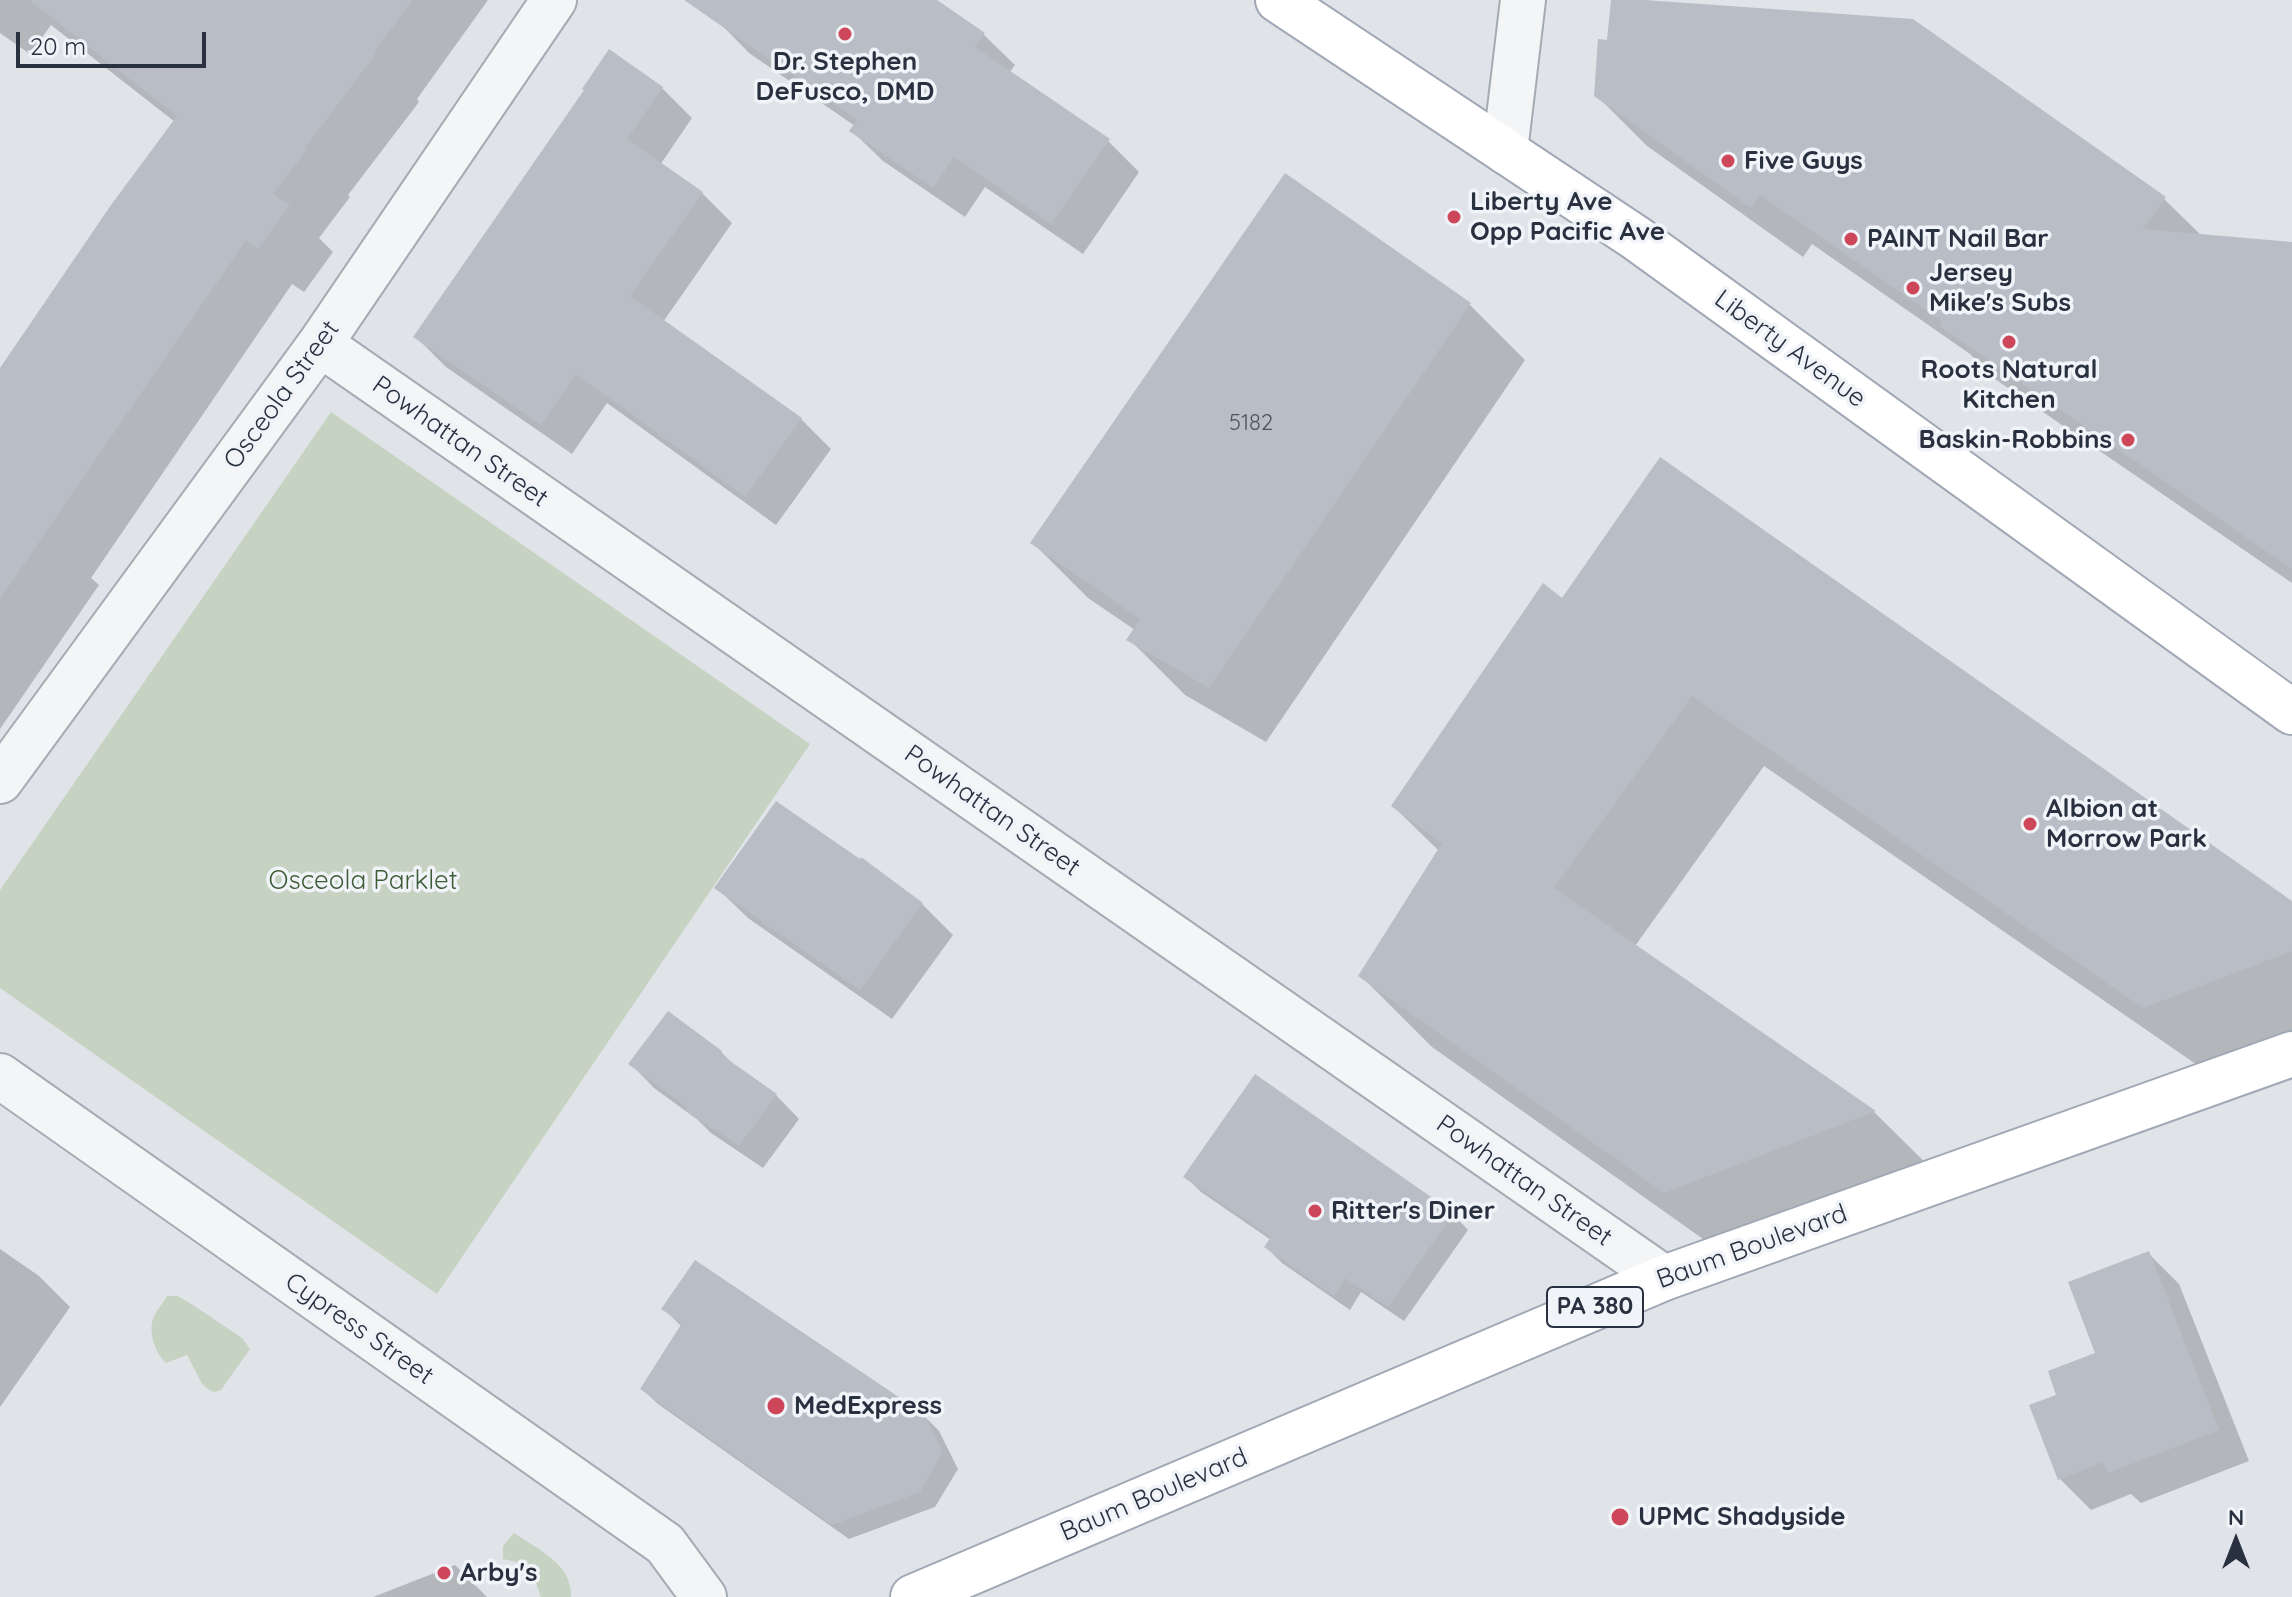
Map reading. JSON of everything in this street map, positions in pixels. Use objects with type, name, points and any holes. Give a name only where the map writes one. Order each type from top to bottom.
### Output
[{"type":"main road","name":"Liberty Avenue","points":[[1278,0],[1636,238],[2292,712]]},
{"type":"main road","name":"Baum Boulevard","points":[[913,1597],[1664,1278],[2292,1054]]},
{"type":"street","name":"Osceola Street","points":[[0,781],[320,344],[554,0]]},
{"type":"street","points":[[1505,151],[1523,0]]},
{"type":"street","name":"Powhattan Street","points":[[320,344],[1664,1278]]},
{"type":"street","name":"Cypress Street","points":[[0,1076],[665,1544],[704,1597]]},
{"type":"green space","name":"Osceola Parklet","points":[[331,412],[810,744],[437,1294],[0,988],[0,890]]},
{"type":"green space","points":[[167,1296],[178,1296],[193,1305],[242,1338],[250,1349],[221,1390],[214,1392],[206,1388],[187,1355],[166,1363],[159,1355],[152,1337],[152,1324]]},
{"type":"green space","points":[[514,1533],[560,1566],[570,1585],[571,1597],[541,1597],[531,1569],[526,1571],[523,1564],[503,1559],[503,1546]]},
{"type":"building","points":[[29,0],[413,0],[273,194],[290,205],[258,249],[246,240],[0,599],[0,368],[111,205],[177,116]]},
{"type":"building","points":[[684,0],[937,0],[985,33],[975,47],[1110,139],[1051,224],[954,157],[933,188],[849,131],[857,120]]},
{"type":"building","points":[[1611,0],[1913,19],[2166,197],[2143,229],[2292,242],[2292,569],[1939,326],[1942,321],[1760,195],[1751,208],[1594,96],[1598,39],[1607,40]]},
{"type":"building","points":[[609,49],[663,87],[627,139],[703,192],[630,296],[802,418],[745,497],[576,374],[541,425],[413,337]]},
{"type":"building","points":[[1285,173],[1471,303],[1209,688],[1126,640],[1140,619],[1030,543]]},
{"type":"building","name":"Albion at Morrow Park","points":[[1660,457],[2292,901],[2292,951],[2143,1008],[1692,696],[1554,888],[1876,1111],[1664,1193],[1358,976],[1442,843],[1391,806],[1543,583],[1562,598]]},
{"type":"building","points":[[776,801],[861,857],[923,903],[860,990],[714,888]]},
{"type":"building","points":[[668,1011],[722,1051],[720,1054],[777,1094],[739,1146],[685,1110],[687,1107],[628,1064]]},
{"type":"building","points":[[1255,1074],[1454,1213],[1388,1307],[1345,1278],[1334,1296],[1264,1247],[1271,1237],[1183,1177]]},
{"type":"building","points":[[2149,1251],[2219,1430],[2108,1473],[2103,1462],[2058,1480],[2029,1405],[2056,1395],[2048,1371],[2095,1353],[2068,1282]]},
{"type":"building","points":[[695,1260],[924,1414],[943,1452],[920,1492],[832,1525],[640,1389],[682,1323],[661,1309]]},
{"type":"place","name":"Dr. Stephen DeFusco, DMD","points":[[845,34]]},
{"type":"place","name":"Five Guys","points":[[1728,161]]},
{"type":"place","name":"Liberty Ave Opp Pacific Ave","points":[[1454,217]]},
{"type":"place","name":"PAINT Nail Bar","points":[[1851,239]]},
{"type":"place","name":"Jersey Mike's Subs","points":[[1913,288]]},
{"type":"place","name":"Roots Natural Kitchen","points":[[2009,342]]},
{"type":"place","name":"Baskin-Robbins","points":[[2128,440]]},
{"type":"place","name":"Albion at Morrow Park","points":[[2030,824]]},
{"type":"place","name":"Ritter's Diner","points":[[1315,1211]]},
{"type":"place","name":"MedExpress","points":[[776,1406]]},
{"type":"place","name":"UPMC Shadyside","points":[[1620,1517]]},
{"type":"place","name":"Arby's","points":[[444,1573]]}]
